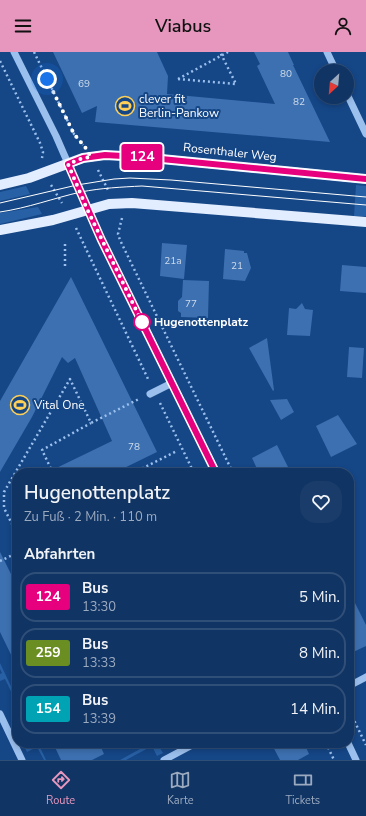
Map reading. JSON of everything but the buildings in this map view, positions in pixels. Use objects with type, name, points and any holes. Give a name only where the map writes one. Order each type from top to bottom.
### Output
[{"type":"main road","name":"Rosenthaler Weg","points":[[0,185],[29,178],[83,158],[105,155],[141,157],[366,179]]},
{"type":"main road","points":[[0,230],[53,220],[87,209],[115,203],[164,205],[366,222]]},
{"type":"street","points":[[14,52],[56,136],[87,209],[214,468]]},
{"type":"street","points":[[327,52],[333,64]]},
{"type":"street","points":[[352,104],[366,134]]},
{"type":"street","points":[[152,393],[172,383]]},
{"type":"street","points":[[354,683],[366,677]]},
{"type":"street","points":[[0,714],[12,739]]},
{"type":"street","points":[[16,748],[22,760]]},
{"type":"street","points":[[164,760],[187,748]]},
{"type":"street","points":[[350,748],[356,760]]},
{"type":"path","points":[[34,52],[74,134],[91,157],[123,217],[118,234],[120,240],[231,468]]},
{"type":"path","points":[[221,53],[236,84],[178,79],[209,62],[221,53],[228,52]]},
{"type":"path","points":[[0,60],[40,143],[43,152],[41,165],[44,173],[69,215],[152,393],[191,468]]},
{"type":"path","points":[[65,242],[65,266]]},
{"type":"path","points":[[18,468],[70,379],[91,423]]},
{"type":"path","points":[[51,468],[42,450],[91,423],[152,393]]},
{"type":"path","points":[[143,468],[177,451]]},
{"type":"path","points":[[12,478],[4,492],[4,508],[12,524]]},
{"type":"path","points":[[0,561],[12,555]]},
{"type":"path","points":[[354,720],[366,745]]},
{"type":"path","points":[[328,748],[334,760]]},
{"type":"shaded area","points":[[356,185],[366,186],[366,216],[354,216]]},
{"type":"shaded area","points":[[26,186],[30,194],[0,201],[0,192]]},
{"type":"shaded area","points":[[38,207],[42,214],[0,224],[0,213]]},
{"type":"shaded area","points":[[0,663],[12,688],[12,694],[5,679],[0,681],[0,674],[2,673]]},
{"type":"shaded area","points":[[25,748],[35,748],[27,752]]},
{"type":"shaded area","points":[[38,748],[40,748],[46,760],[44,760]]},
{"type":"shaded area","points":[[142,748],[148,748],[126,760],[120,760]]},
{"type":"shaded area","points":[[153,748],[160,748],[163,753],[157,756]]},
{"type":"tram line","points":[[0,203],[77,185],[130,178],[171,180],[366,197]]},
{"type":"tram line","points":[[0,212],[81,192],[142,186],[366,205]]},
{"type":"bus line","name":"124","points":[[214,468],[101,239],[68,164],[83,158],[105,155],[141,157],[366,179]]},
{"type":"place","name":"clever fit Berlin-Pankow","points":[[125,106]]},
{"type":"place","name":"Hugenottenplatz","points":[[142,322]]},
{"type":"place","name":"Vital One","points":[[20,405]]},
{"type":"route","points":[[47,79],[74,134],[91,157],[83,158],[68,164],[87,209],[142,322]]}]
